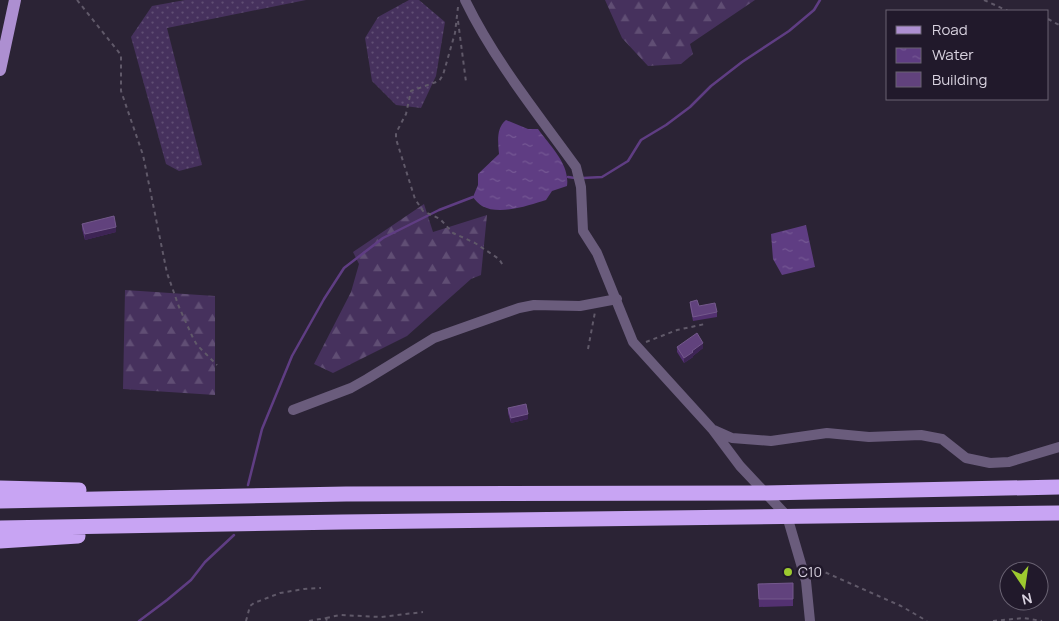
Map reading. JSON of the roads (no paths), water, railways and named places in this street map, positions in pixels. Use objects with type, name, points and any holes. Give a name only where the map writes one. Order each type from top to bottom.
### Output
[{"type":"highway","points":[[0,501],[346,494],[765,493],[1059,487]]},
{"type":"highway","points":[[0,488],[346,494]]},
{"type":"highway","points":[[0,528],[1059,513]]},
{"type":"highway","points":[[0,541],[342,522]]},
{"type":"main road","points":[[0,70],[15,0]]},
{"type":"street","points":[[465,0],[474,19],[501,62],[576,167],[581,187],[583,231],[597,253],[633,342],[713,430],[740,466],[786,516],[809,599],[810,621]]},
{"type":"street","points":[[293,410],[367,380],[434,338],[510,310],[534,306],[580,306],[617,299]]},
{"type":"street","points":[[713,430],[732,438],[770,441],[827,433],[868,437],[921,435],[942,439],[966,458],[990,463],[1009,462],[1059,447]]},
{"type":"water","points":[[506,120],[528,129],[538,129],[562,163],[567,178],[567,186],[552,191],[546,200],[523,207],[506,210],[489,209],[482,206],[473,197],[478,185],[478,174],[499,154],[499,131]]},
{"type":"water","points":[[806,225],[815,267],[782,275],[773,259],[771,234]]},
{"type":"waterway","points":[[583,178],[602,177],[628,161],[641,140],[666,125],[690,107],[711,86],[742,62],[789,31],[814,10],[820,0]]},
{"type":"waterway","points":[[568,177],[575,178]]},
{"type":"waterway","points":[[248,485],[262,429],[292,356],[344,268],[383,238],[439,210],[473,197]]},
{"type":"waterway","points":[[139,621],[191,580],[205,562],[234,535]]},
{"type":"place","name":"C10","points":[[788,572]]}]
